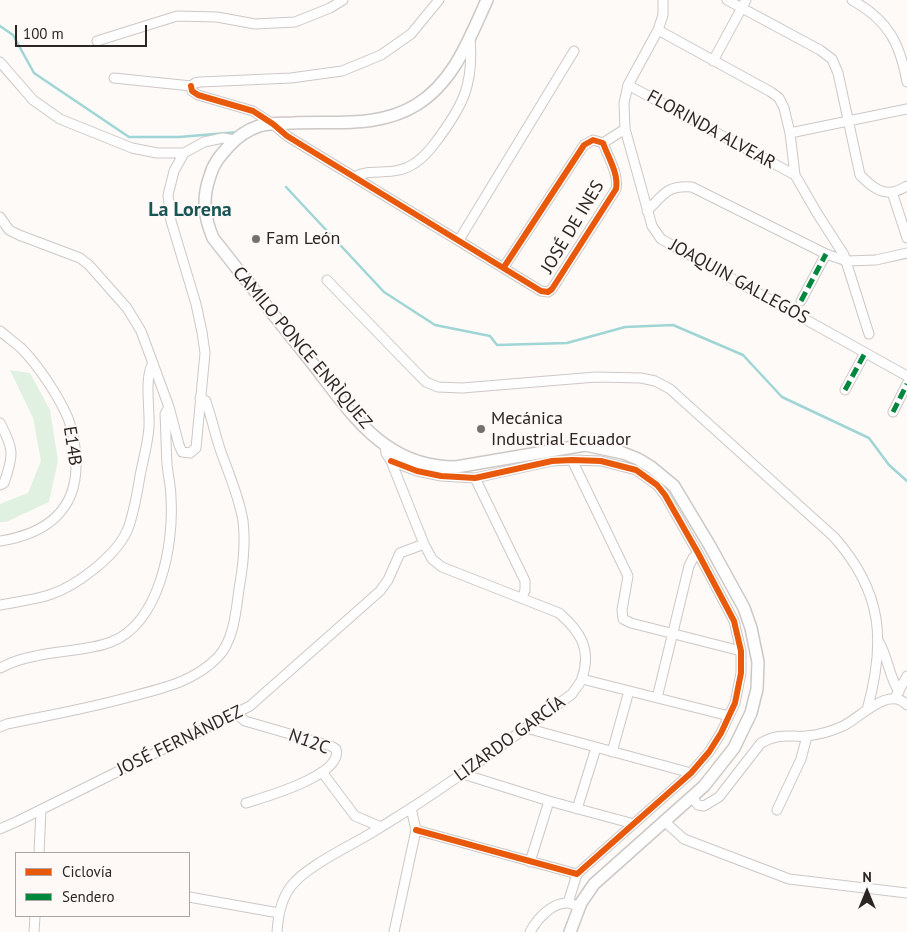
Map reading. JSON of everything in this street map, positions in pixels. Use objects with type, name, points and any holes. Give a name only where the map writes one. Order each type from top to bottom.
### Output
[{"type":"main road","points":[[235,140],[250,130],[273,124],[363,122],[384,119],[404,112],[428,97],[443,82],[461,56],[487,0]]},
{"type":"main road","name":"CAMILO PONCE ENRÌQUEZ","points":[[235,140],[217,161],[205,189],[204,212],[213,238],[352,414],[385,445],[416,461],[445,467],[585,445],[623,453],[638,459],[674,486],[693,515],[744,608],[751,628],[758,662],[756,689],[752,708],[746,725],[734,748],[715,774],[692,797],[600,877],[587,893],[570,932]]},
{"type":"street","points":[[97,41],[177,16],[217,17],[255,24],[295,22],[330,8],[343,0]]},
{"type":"street","points":[[114,78],[191,86],[200,82],[291,78],[342,71],[381,55],[411,34],[440,0]]},
{"type":"street","name":"JOAQUIN GALLEGOS","points":[[663,0],[663,15],[658,30],[628,85],[624,103],[625,129],[652,226],[661,239],[907,376]]},
{"type":"street","points":[[727,0],[744,4],[832,59],[838,73],[860,175],[880,191],[892,192],[907,186]]},
{"type":"street","points":[[852,0],[877,17],[889,30],[898,47],[907,82]]},
{"type":"street","points":[[713,61],[744,4]]},
{"type":"street","points":[[658,30],[779,98],[784,108],[790,133],[795,176],[844,255],[869,334]]},
{"type":"street","points":[[354,177],[362,173],[399,170],[414,164],[426,154],[459,111],[467,87],[472,61],[470,37]]},
{"type":"street","points":[[459,240],[574,51]]},
{"type":"street","points":[[0,62],[32,100],[60,119],[132,148],[157,153],[184,153],[204,142],[223,138],[235,140]]},
{"type":"street","name":"FLORINDA ALVEAR","points":[[628,85],[795,176]]},
{"type":"street","name":"JOSÉ DE INES","points":[[191,86],[192,91],[198,95],[254,111],[287,136],[541,291],[548,292],[616,189],[616,176],[603,143],[593,140],[584,145],[504,267]]},
{"type":"street","points":[[790,133],[907,109]]},
{"type":"street","points":[[603,143],[625,129]]},
{"type":"street","points":[[0,217],[9,230],[80,258],[89,265],[127,308],[141,331],[169,407],[180,449],[182,452],[190,453],[196,448],[205,353],[202,332],[184,260],[171,222],[168,195],[174,171],[184,153]]},
{"type":"street","points":[[648,211],[667,190],[679,186],[692,187],[826,254],[846,262],[906,256]]},
{"type":"street","points":[[892,192],[907,238]]},
{"type":"street","points":[[801,301],[826,254]]},
{"type":"street","points":[[327,280],[426,382],[438,387],[462,388],[596,377],[640,378],[655,381],[670,389],[834,537],[850,555],[862,576],[878,626],[875,673],[866,710]]},
{"type":"street","name":"E14B","points":[[0,332],[21,349],[53,391],[68,418],[76,450],[76,479],[70,498],[56,516],[39,530],[20,538],[0,541]]},
{"type":"street","points":[[845,390],[865,353]]},
{"type":"street","points":[[0,605],[50,595],[70,585],[100,565],[116,549],[127,531],[136,497],[148,434],[150,409],[148,375],[153,363]]},
{"type":"street","points":[[893,412],[907,384]]},
{"type":"street","points":[[0,727],[97,706],[187,681],[218,657],[226,646],[235,619],[243,564],[243,521],[208,405],[206,400],[200,398]]},
{"type":"street","points":[[0,668],[16,660],[97,647],[126,634],[147,611],[156,592],[168,554],[171,499],[167,464],[165,414],[169,407]]},
{"type":"street","points":[[0,423],[10,442],[12,463],[4,483],[0,485]]},
{"type":"street","points":[[385,445],[386,453],[432,559],[442,567],[559,613],[573,625],[583,640],[586,656],[582,679],[729,716]]},
{"type":"street","points":[[391,461],[417,471],[442,476],[475,478],[552,461],[572,460],[591,460],[636,470],[657,485],[665,495],[734,621],[741,651],[739,690],[722,733],[709,752],[691,772],[577,874],[568,903]]},
{"type":"street","points":[[572,460],[628,576],[622,610],[623,619],[631,623],[741,651]]},
{"type":"street","points":[[475,478],[525,581],[525,590],[522,598]]},
{"type":"street","name":"JOSÉ FERNÁNDEZ","points":[[0,829],[250,706],[380,591],[388,580],[400,553],[424,544]]},
{"type":"street","points":[[657,698],[689,566],[698,553]]},
{"type":"street","points":[[878,641],[885,652],[897,695],[907,705]]},
{"type":"street","points":[[692,797],[696,803],[704,806],[718,797],[761,743],[776,736],[807,736],[845,725],[866,710],[897,695],[907,676]]},
{"type":"street","name":"LIZARDO GARCÍA","points":[[277,932],[279,913],[285,896],[301,876],[381,828],[463,774],[572,694],[582,679]]},
{"type":"street","points":[[612,752],[629,691]]},
{"type":"street","name":"N12C","points":[[237,714],[245,722],[336,749],[336,759],[322,772],[355,816],[381,828]]},
{"type":"street","points":[[526,728],[691,772]]},
{"type":"street","points":[[777,810],[801,759],[807,736]]},
{"type":"street","points":[[577,808],[596,748]]},
{"type":"street","points":[[246,803],[293,788],[322,772]]},
{"type":"street","points":[[463,774],[549,801],[634,824]]},
{"type":"street","points":[[530,862],[549,801]]},
{"type":"street","points":[[394,932],[416,830],[411,808]]},
{"type":"street","points":[[39,852],[41,810]]},
{"type":"street","points":[[664,821],[684,839],[789,878],[907,893]]},
{"type":"street","points":[[416,830],[577,874]]},
{"type":"street","points":[[190,897],[279,913]]},
{"type":"street","points":[[530,932],[545,913],[552,908],[568,903],[580,907]]},
{"type":"street","points":[[34,932],[35,917]]},
{"type":"green space","points":[[10,370],[30,373],[50,410],[58,461],[49,502],[6,522],[0,522],[0,504],[28,493],[41,461],[33,418]]},
{"type":"waterway","points":[[0,26],[13,35],[34,73],[129,137],[179,137],[239,132]]},
{"type":"waterway","points":[[286,187],[384,292],[435,325],[490,336],[497,345],[567,343],[625,327],[673,325],[743,355],[782,397],[869,438],[889,465],[907,481]]},
{"type":"marked path","points":[[801,301],[826,254]]},
{"type":"marked path","points":[[845,390],[865,353]]},
{"type":"marked path","points":[[893,412],[907,384]]},
{"type":"cycle path","points":[[191,86],[192,91],[198,95],[253,111],[287,136],[541,291],[548,292],[552,289],[616,189],[615,172],[603,143],[593,140],[584,145],[504,267]]},
{"type":"cycle path","points":[[391,461],[417,471],[441,476],[475,478],[552,461],[572,460],[601,461],[636,470],[657,485],[665,495],[734,621],[741,651],[741,673],[735,703],[721,733],[709,752],[691,773],[577,874],[416,830]]},
{"type":"place","name":"Fam León","points":[[256,239]]},
{"type":"place","name":"Mecánica Industrial Ecuador","points":[[481,429]]},
{"type":"district","name":"La Lorena","points":[[190,210]]}]
